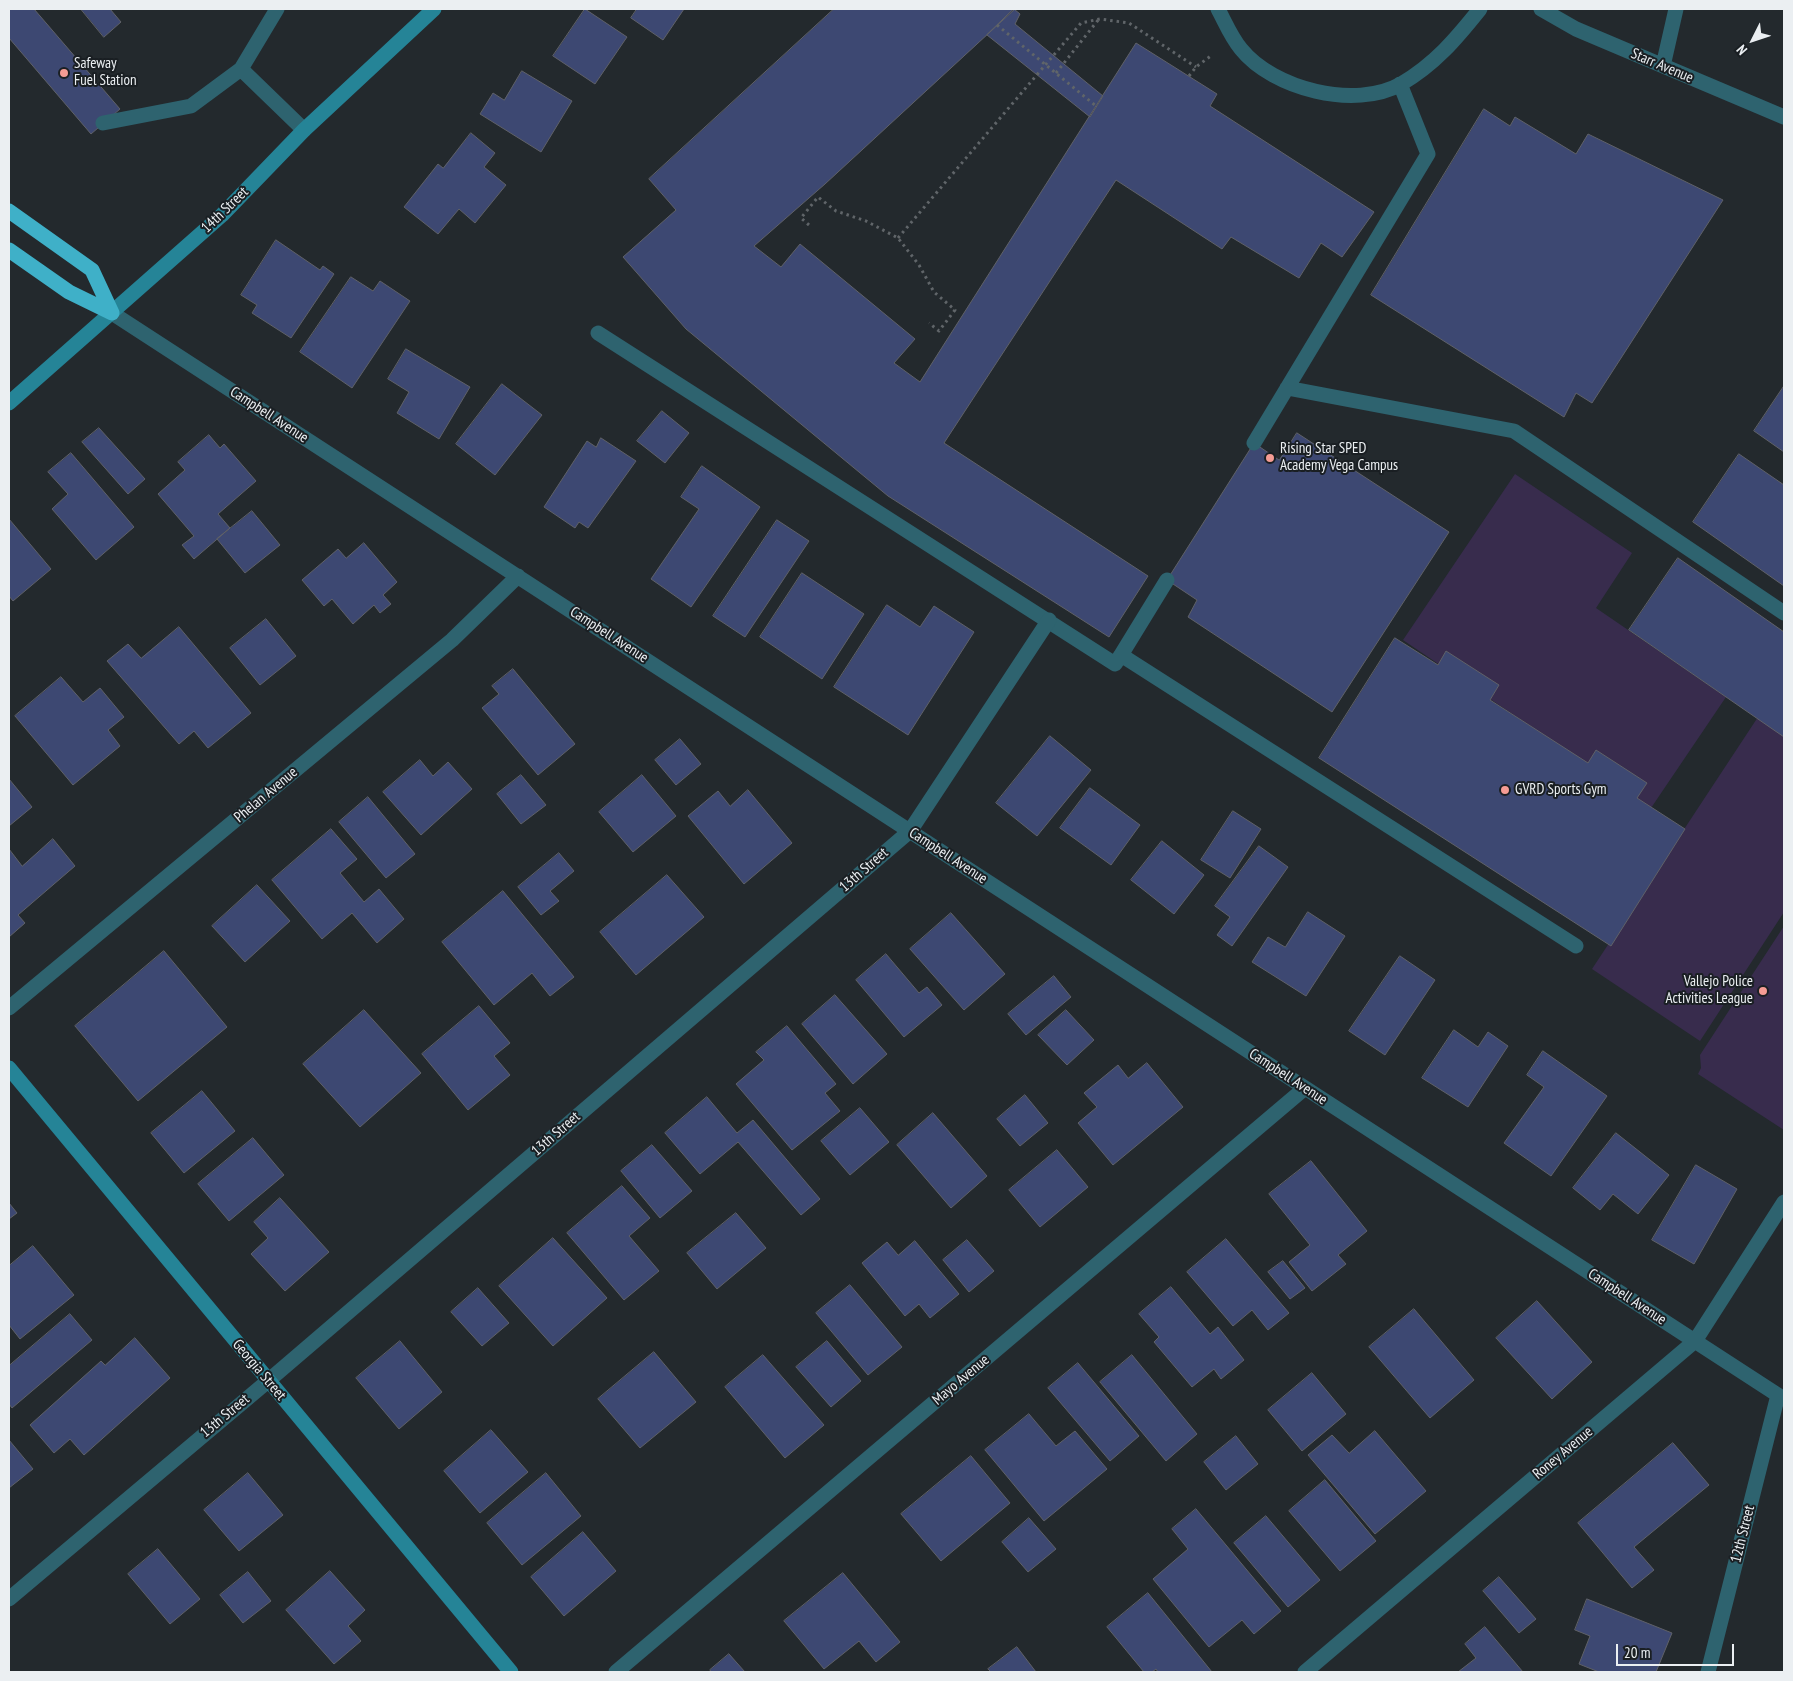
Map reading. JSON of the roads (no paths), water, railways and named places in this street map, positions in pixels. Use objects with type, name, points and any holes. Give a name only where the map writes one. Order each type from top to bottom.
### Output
[{"type":"highway","points":[[9,211],[92,270],[112,313]]},
{"type":"highway","points":[[9,250],[69,292],[112,313]]},
{"type":"main road","name":"14th Street","points":[[9,402],[222,215],[304,130],[434,9]]},
{"type":"main road","name":"Georgia Street","points":[[9,1068],[511,1672]]},
{"type":"street","points":[[104,123],[191,106],[241,69],[277,9]]},
{"type":"street","points":[[1218,9],[1241,49],[1270,74],[1309,91],[1343,95],[1375,93],[1400,84],[1444,52],[1480,9]]},
{"type":"street","name":"Starr Avenue","points":[[1541,9],[1576,29],[1784,117]]},
{"type":"street","points":[[1663,66],[1676,9]]},
{"type":"street","points":[[241,69],[304,130]]},
{"type":"street","points":[[1254,442],[1428,154],[1400,84]]},
{"type":"street","name":"Campbell Avenue","points":[[112,313],[1781,1397]]},
{"type":"street","points":[[598,333],[1115,664],[1167,580]]},
{"type":"street","points":[[1287,388],[1514,431],[1784,613]]},
{"type":"street","name":"Phelan Avenue","points":[[9,1008],[452,640],[518,576]]},
{"type":"street","name":"13th Street","points":[[9,1599],[268,1381],[910,831],[1049,620]]},
{"type":"street","points":[[1121,655],[1576,946]]},
{"type":"street","name":"Mayo Avenue","points":[[616,1672],[1306,1088]]},
{"type":"street","name":"Roney Avenue","points":[[1305,1672],[1695,1341],[1784,1202]]},
{"type":"street","name":"12th Street","points":[[1708,1672],[1781,1397]]},
{"type":"place","name":"Safeway Fuel Station","points":[[64,73]]},
{"type":"place","name":"Rising Star SPED Academy Vega Campus","points":[[1270,458]]},
{"type":"place","name":"GVRD Sports Gym","points":[[1505,790]]},
{"type":"place","name":"Vallejo Police Activities League","points":[[1763,991]]}]
